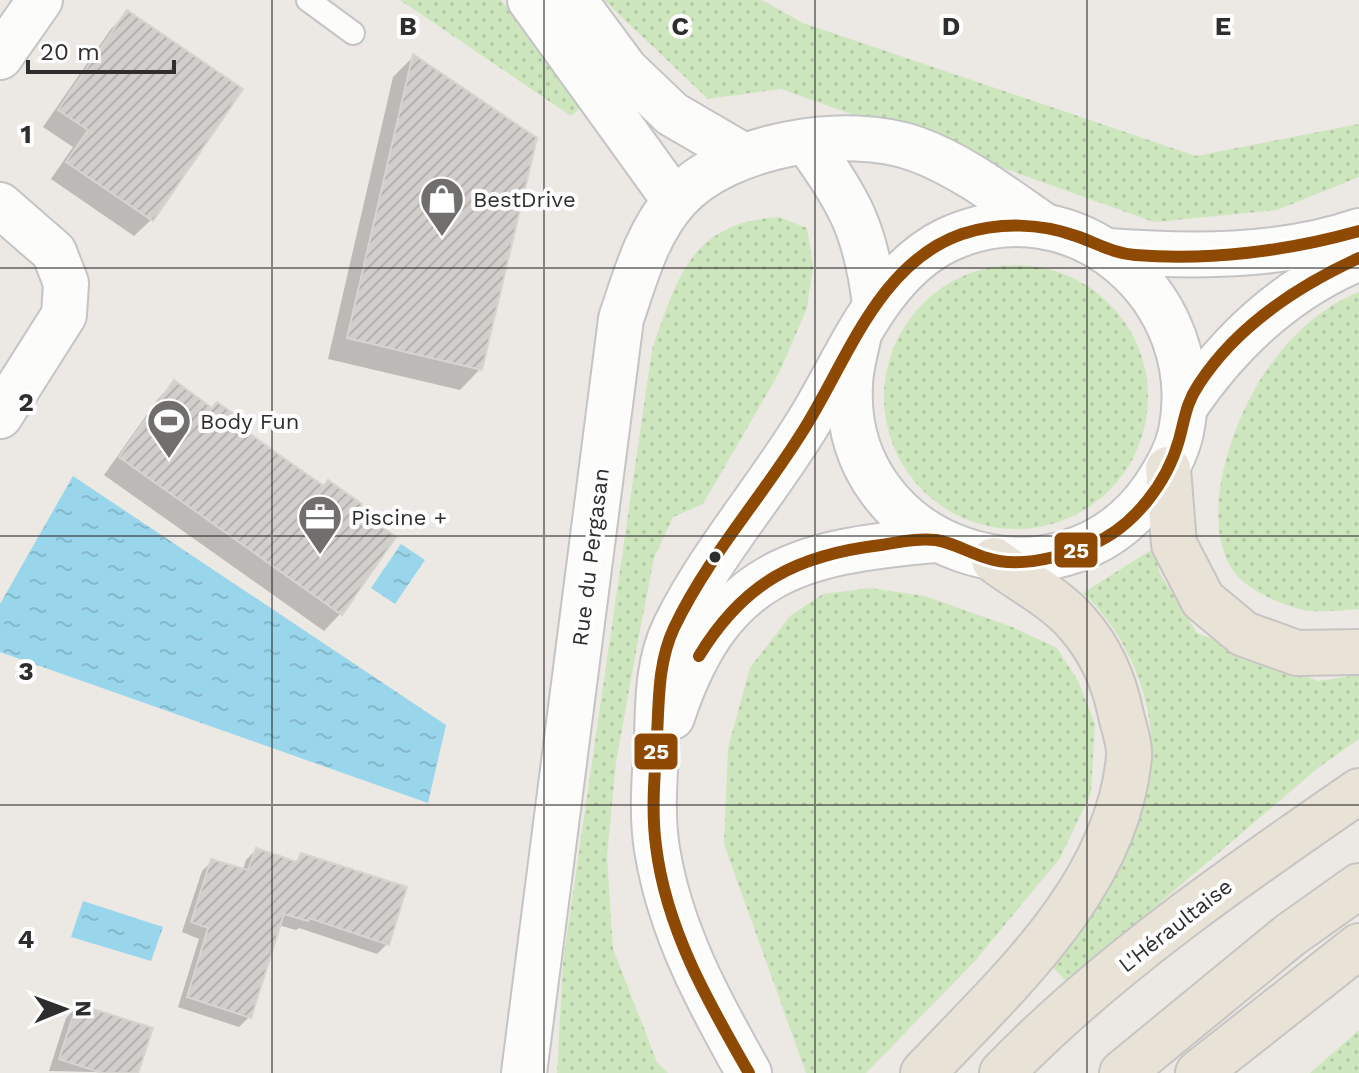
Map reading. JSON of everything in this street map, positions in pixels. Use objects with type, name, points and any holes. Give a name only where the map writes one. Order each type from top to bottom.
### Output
[{"type":"highway","points":[[1168,469],[1174,544],[1203,600],[1244,634],[1297,653],[1359,652]]},
{"type":"highway","points":[[923,1073],[1033,956],[1079,893],[1116,820],[1130,754],[1116,691],[1103,657],[1076,620],[994,560]]},
{"type":"highway","name":"L'Héraultaise","points":[[1002,1073],[1050,1023],[1259,860],[1359,791]]},
{"type":"highway","points":[[1122,1073],[1290,935],[1359,886]]},
{"type":"highway","points":[[1198,1073],[1359,946]]},
{"type":"street","points":[[0,57],[40,0]]},
{"type":"street","points":[[530,0],[675,201]]},
{"type":"street","points":[[574,0],[626,70],[672,114],[744,156]]},
{"type":"street","name":"Rue du Pergasan","points":[[524,1073],[621,319],[644,251],[675,201],[702,174],[744,156],[807,142],[857,136],[915,149],[974,178],[1046,227]]},
{"type":"street","points":[[749,1073],[704,993],[673,920],[656,846],[655,769],[659,682],[672,632],[703,576],[799,438],[867,321],[907,267],[948,239],[997,226],[1046,227],[1078,236],[1108,251],[1142,280],[1168,318],[1183,361],[1185,407],[1179,438],[1168,469],[1138,511],[1096,542],[1047,560],[994,560],[935,540],[896,510],[868,470],[853,425],[849,384],[867,321],[869,258],[858,222],[837,182],[807,142]]},
{"type":"street","points":[[0,205],[54,252],[66,283],[64,315],[0,416]]},
{"type":"street","points":[[1108,251],[1198,255],[1308,244],[1359,231]]},
{"type":"street","points":[[1185,407],[1214,367],[1258,321],[1321,274],[1359,258]]},
{"type":"street","points":[[655,769],[681,691],[711,633],[753,586],[811,557],[874,545],[935,540]]},
{"type":"lane","points":[[308,0],[353,33]]},
{"type":"green space","points":[[400,0],[501,0],[585,103],[571,116]]},
{"type":"green space","points":[[604,0],[762,0],[803,23],[1196,156],[1359,124],[1359,177],[1277,210],[1154,222],[781,89],[708,99]]},
{"type":"green space","points":[[779,217],[807,228],[813,266],[807,308],[780,371],[703,504],[673,517],[654,558],[616,762],[607,856],[613,949],[657,1062],[668,1073],[557,1073],[563,962],[652,350],[680,278],[692,258],[707,242],[749,221]]},
{"type":"green space","points":[[1016,265],[1066,275],[1109,304],[1138,347],[1148,397],[1138,447],[1109,490],[1066,519],[1016,529],[966,519],[923,490],[894,447],[884,397],[894,347],[923,304],[966,275]]},
{"type":"green space","points":[[1359,292],[1359,609],[1304,610],[1266,596],[1247,585],[1234,572],[1223,549],[1218,522],[1219,493],[1234,434],[1246,406],[1274,360],[1312,320],[1334,304]]},
{"type":"green space","points":[[1157,546],[1159,572],[1197,633],[1318,681],[1359,675],[1359,739],[1318,768],[1067,982],[1052,966],[1079,933],[1112,865],[1144,775],[1151,733],[1144,695],[1129,657],[1109,622],[1083,593]]},
{"type":"green space","points":[[870,588],[925,596],[1012,627],[1057,648],[1078,681],[1095,724],[1091,793],[1060,858],[975,961],[866,1073],[806,1073],[724,844],[728,748],[750,668],[790,616],[823,594]]},
{"type":"green space","points":[[1359,1030],[1359,1073],[1310,1073]]},
{"type":"water","points":[[73,476],[446,725],[428,803],[0,652],[0,604]]},
{"type":"water","points":[[401,544],[425,560],[395,604],[371,588]]},
{"type":"water","points":[[83,901],[163,927],[151,961],[71,937]]},
{"type":"building","points":[[127,10],[243,89],[153,221],[66,162],[88,130],[58,110]]},
{"type":"building","name":"BestDrive","points":[[413,54],[537,138],[482,370],[347,338]]},
{"type":"building","points":[[174,380],[212,408],[217,402],[250,425],[246,431],[324,486],[328,480],[362,504],[358,510],[396,537],[342,615],[119,457]]},
{"type":"building","points":[[256,848],[297,862],[301,853],[407,887],[389,945],[309,918],[308,921],[284,914],[251,1018],[187,997],[208,928],[191,922],[211,859],[248,870]]},
{"type":"building","points":[[77,1004],[153,1028],[138,1073],[102,1073],[59,1059]]},
{"type":"transit line","name":"25","points":[[749,1073],[691,964],[661,877],[654,804],[662,668],[674,628],[688,601],[793,447],[870,313],[910,266],[934,247],[962,234],[990,227],[1048,229],[1119,252],[1163,257],[1248,253],[1359,231]]},
{"type":"transit line","name":"25","points":[[699,656],[716,630],[754,591],[775,576],[823,556],[915,540],[936,540],[1000,561],[1027,562],[1068,553],[1108,536],[1135,515],[1157,487],[1174,456],[1186,411],[1195,391],[1231,344],[1291,295],[1359,258]]},
{"type":"place","name":"BestDrive","points":[[442,238]]},
{"type":"place","name":"Body Fun","points":[[169,460]]},
{"type":"place","name":"Piscine +","points":[[320,556]]}]
